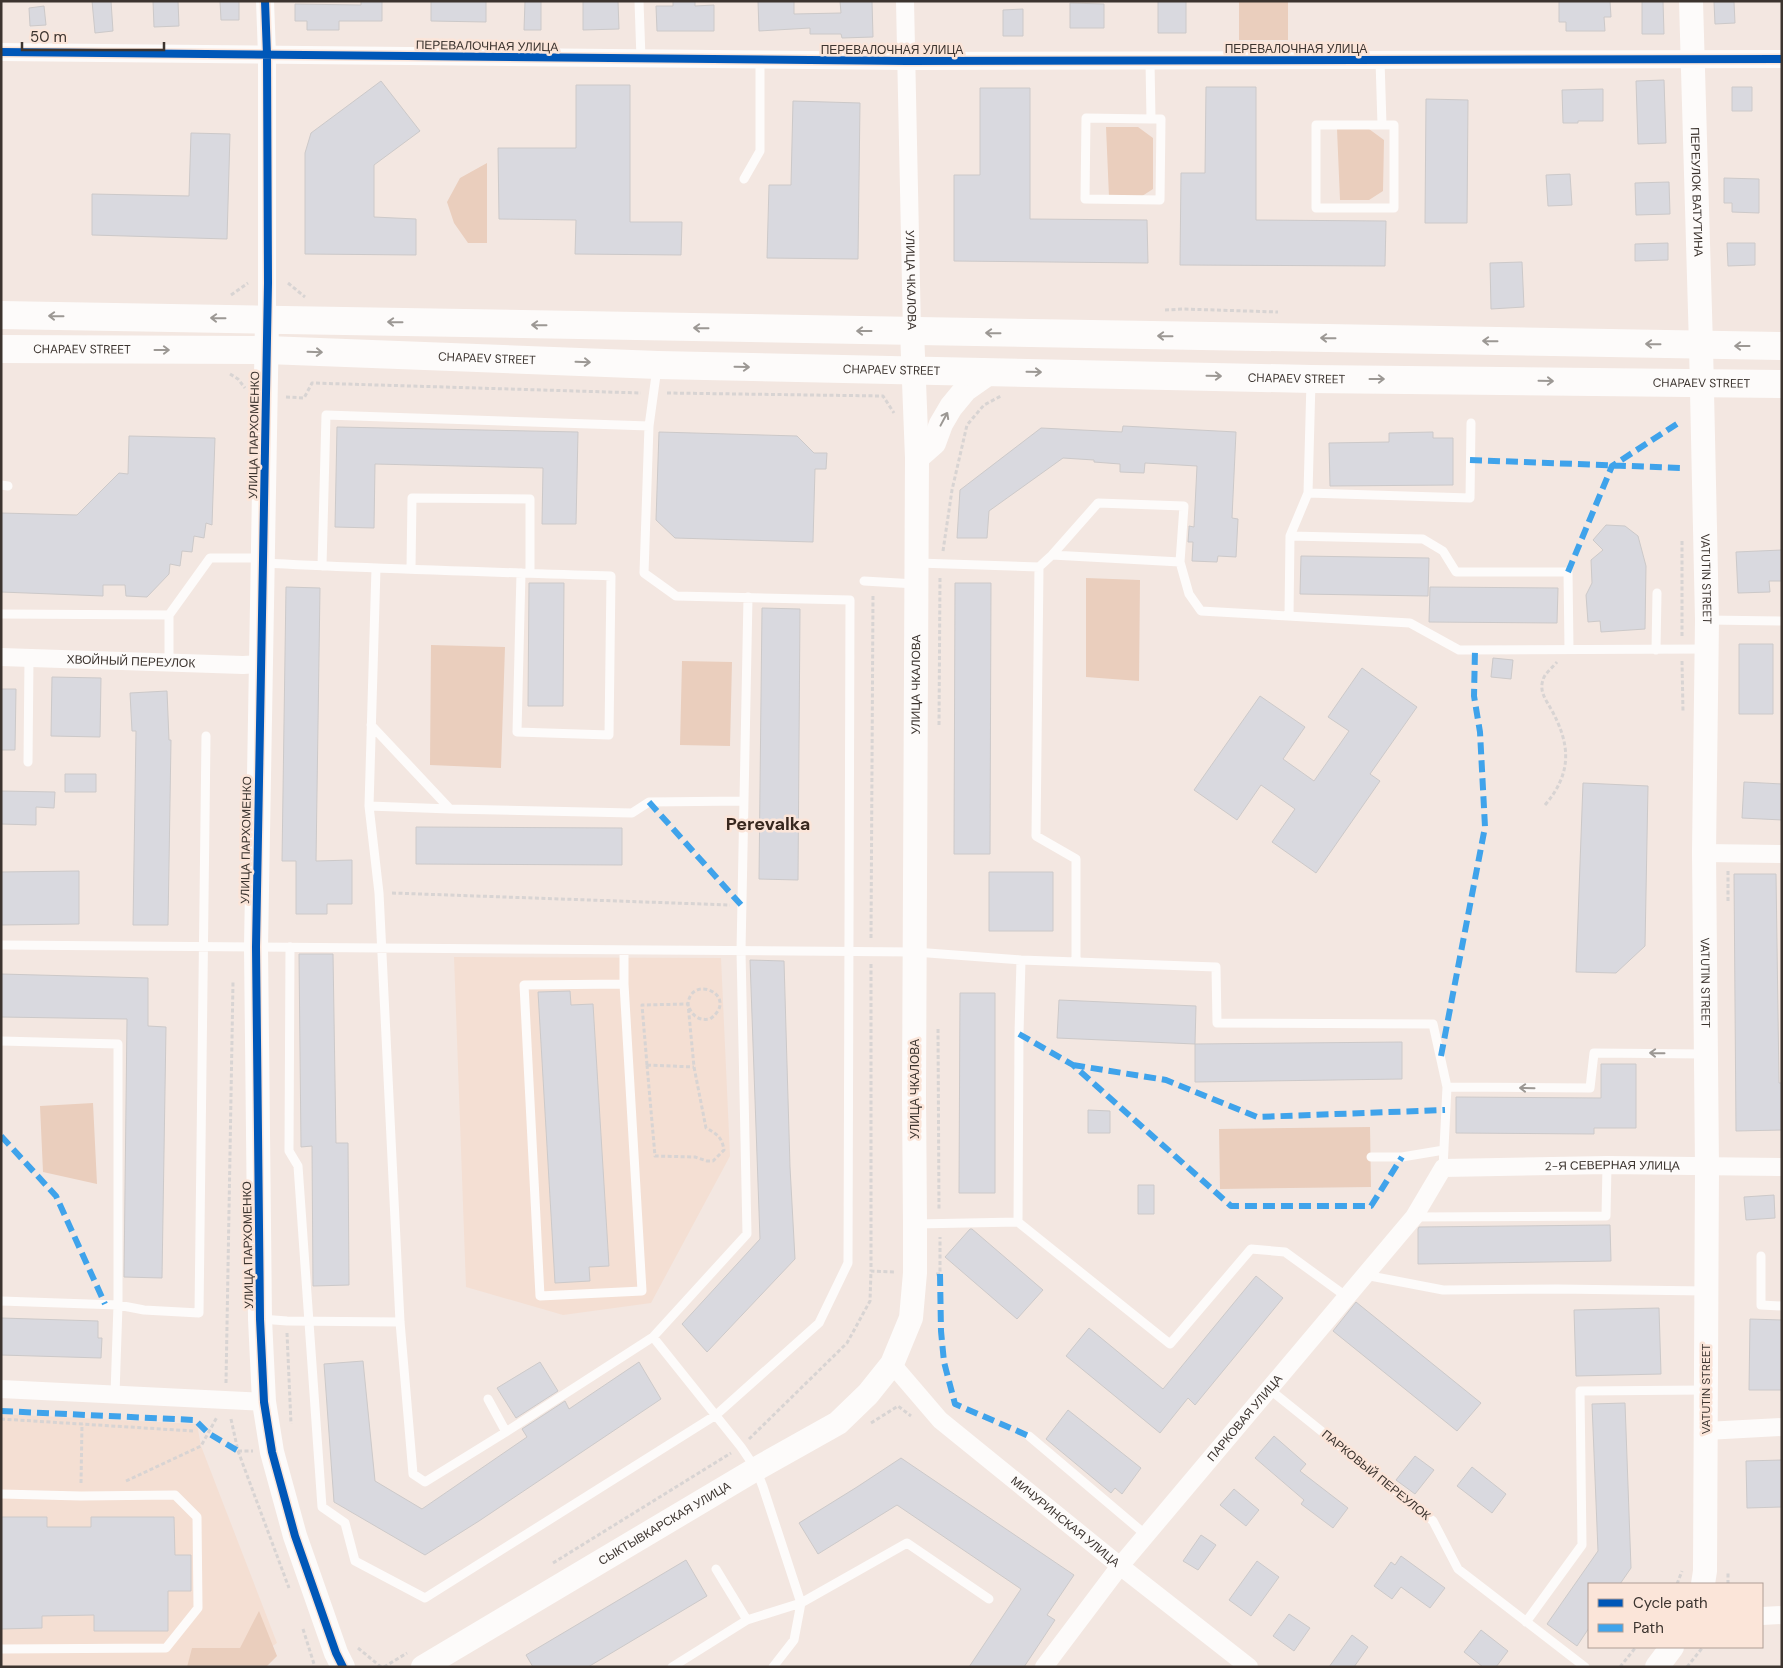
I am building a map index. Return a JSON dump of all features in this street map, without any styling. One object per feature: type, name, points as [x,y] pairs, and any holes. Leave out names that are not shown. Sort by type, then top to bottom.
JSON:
[{"type":"main road","name":"ПЕРЕУЛОК ВАТУТИНА","points":[[1691,1],[1702,383]]},
{"type":"main road","points":[[1,315],[1782,346]]},
{"type":"main road","name":"УЛИЦА ПАРХОМЕНКО","points":[[267,319],[256,947],[260,1319],[264,1402],[272,1452],[295,1536],[336,1653],[343,1667]]},
{"type":"main road","name":"УЛИЦА ЧКАЛОВА","points":[[892,1364],[911,1318],[915,1224],[917,458],[912,331]]},
{"type":"main road","name":"CHAPAEV STREET","points":[[1,349],[266,350],[658,365],[1311,379],[1782,384]]},
{"type":"main road","points":[[917,458],[934,443],[941,424],[951,406],[966,390],[992,371]]},
{"type":"main road","name":"VATUTIN STREET","points":[[1702,383],[1707,620],[1704,853],[1707,1291],[1705,1570],[1703,1583]]},
{"type":"main road","name":"СЫКТЫВКАРСКАЯ УЛИЦА","points":[[416,1659],[838,1422],[868,1394],[892,1364]]},
{"type":"main road","points":[[1656,1667],[1671,1648]]},
{"type":"street","name":"УЛИЦА ПАРХОМЕНКО","points":[[266,1],[267,319]]},
{"type":"street","name":"УЛИЦА ЧКАЛОВА","points":[[905,1],[912,331]]},
{"type":"street","name":"ПЕРЕВАЛОЧНАЯ УЛИЦА","points":[[1,52],[906,61],[1782,59]]},
{"type":"street","name":"ХВОЙНЫЙ ПЕРЕУЛОК","points":[[1,657],[261,664]]},
{"type":"street","points":[[1704,853],[1782,854]]},
{"type":"street","name":"2-Я СЕВЕРНАЯ УЛИЦА","points":[[1443,1168],[1607,1166],[1782,1167]]},
{"type":"street","name":"ПАРКОВАЯ УЛИЦА","points":[[1044,1667],[1120,1566],[1414,1216],[1443,1168]]},
{"type":"street","name":"МИЧУРИНСКАЯ УЛИЦА","points":[[892,1364],[940,1420],[1120,1566],[1249,1667]]},
{"type":"street","points":[[1,1389],[264,1402]]},
{"type":"street","points":[[1706,1431],[1782,1427]]},
{"type":"street","points":[[1763,1616],[1782,1616]]},
{"type":"lane","points":[[639,1],[641,59]]},
{"type":"lane","points":[[744,179],[760,151],[760,60]]},
{"type":"lane","points":[[1380,60],[1382,125]]},
{"type":"lane","points":[[1150,61],[1151,119]]},
{"type":"lane","points":[[1086,118],[1151,119],[1160,119],[1160,200],[1085,200],[1086,118]]},
{"type":"lane","points":[[1316,125],[1382,125],[1394,125],[1394,208],[1316,208],[1316,125]]},
{"type":"lane","points":[[290,947],[289,1151],[298,1166],[322,1506],[345,1523],[356,1561],[425,1598],[716,1415],[819,1323],[848,1263],[850,600],[748,596],[676,596],[644,573],[649,426],[658,365]]},
{"type":"lane","points":[[1289,616],[1290,536],[1308,493],[1311,379]]},
{"type":"lane","points":[[322,566],[326,415],[649,426]]},
{"type":"lane","points":[[1308,493],[1470,498],[1471,422]]},
{"type":"lane","points":[[169,662],[169,615],[210,558],[263,560],[322,566],[376,568],[411,569],[525,573],[611,576],[609,735],[517,732],[525,573],[530,499],[412,498],[411,569]]},
{"type":"lane","points":[[868,582],[917,573],[940,564],[1039,567],[1098,503],[1184,506],[1180,562],[1189,594],[1200,611],[1410,623],[1459,650],[1707,649]]},
{"type":"lane","points":[[1290,536],[1423,539],[1443,551],[1456,572],[1568,572],[1569,649]]},
{"type":"lane","points":[[1052,555],[1180,562]]},
{"type":"lane","points":[[1039,567],[1036,836],[1076,859],[1076,961]]},
{"type":"lane","points":[[376,568],[369,806],[379,892],[400,1322],[413,1474],[425,1482],[653,1337],[747,1234],[741,951],[748,596]]},
{"type":"lane","points":[[1656,650],[1657,593]]},
{"type":"lane","points":[[1,614],[169,615]]},
{"type":"lane","points":[[1707,620],[1782,621]]},
{"type":"lane","points":[[28,762],[29,658]]},
{"type":"lane","points":[[371,726],[450,809]]},
{"type":"lane","points":[[1,1301],[118,1305],[144,1310],[199,1313],[206,736]]},
{"type":"lane","points":[[369,806],[632,813],[649,802],[744,801]]},
{"type":"lane","points":[[1,945],[915,952],[1021,960],[1216,967],[1217,1023],[1433,1024],[1447,1087],[1443,1168]]},
{"type":"lane","points":[[624,950],[624,984],[642,1291],[540,1296],[524,985],[624,984]]},
{"type":"lane","points":[[1018,1222],[1021,960]]},
{"type":"lane","points":[[1,1042],[118,1044],[118,1305],[115,1394]]},
{"type":"lane","points":[[1447,1087],[1590,1088],[1594,1053],[1706,1054]]},
{"type":"lane","points":[[1370,1157],[1402,1157],[1444,1150]]},
{"type":"lane","points":[[1414,1216],[1606,1216],[1607,1166]]},
{"type":"lane","points":[[915,1224],[1018,1222],[1170,1344],[1251,1249],[1285,1252],[1347,1297]]},
{"type":"lane","points":[[1761,1256],[1761,1306],[1782,1306]]},
{"type":"lane","points":[[1365,1275],[1443,1290],[1707,1291]]},
{"type":"lane","points":[[260,1319],[400,1322]]},
{"type":"lane","points":[[653,1337],[741,1446],[756,1469],[801,1603],[794,1640],[773,1667]]},
{"type":"lane","name":"ПАРКОВЫЙ ПЕРЕУЛОК","points":[[1270,1389],[1433,1521],[1458,1569],[1584,1667]]},
{"type":"lane","points":[[1526,1622],[1582,1545],[1580,1391],[1706,1390]]},
{"type":"lane","points":[[488,1399],[506,1432]]},
{"type":"lane","points":[[1029,1436],[1146,1536]]},
{"type":"lane","points":[[1,1494],[81,1496],[175,1495],[197,1517],[198,1608],[166,1648],[1,1649]]},
{"type":"lane","points":[[672,1667],[747,1620],[801,1603],[907,1543],[989,1598]]},
{"type":"lane","points":[[716,1569],[747,1620]]},
{"type":"path","points":[[282,396],[304,398],[312,383],[654,393],[883,396],[899,421]]},
{"type":"path","points":[[939,734],[940,564],[952,490],[967,425]]},
{"type":"path","points":[[546,1567],[741,1446],[847,1343],[870,1301],[871,952],[868,582]]},
{"type":"path","points":[[1545,805],[1563,778],[1567,758],[1562,731],[1543,695],[1543,680],[1569,649]]},
{"type":"path","points":[[379,892],[742,906]]},
{"type":"path","points":[[688,1004],[642,1005],[655,1156],[695,1157],[713,1161],[724,1150],[722,1140],[718,1135],[706,1128],[694,1067],[688,1004],[688,1000],[694,992],[704,989],[715,992],[720,1006],[714,1016],[706,1020],[695,1017],[688,1004]]},
{"type":"path","points":[[871,1271],[940,1274],[937,1020]]},
{"type":"path","points":[[647,1064],[694,1067]]},
{"type":"path","points":[[98,1495],[201,1446],[227,1399]]},
{"type":"path","points":[[227,1399],[238,1451],[290,1592]]},
{"type":"path","points":[[1,1419],[193,1431]]},
{"type":"path","points":[[81,1496],[82,1424]]},
{"type":"path","points":[[1677,1583],[1682,1573]]},
{"type":"path","points":[[1728,1577],[1728,1583]]},
{"type":"path","points":[[303,1628],[314,1664],[311,1667]]},
{"type":"path","points":[[355,1646],[383,1667],[416,1659]]},
{"type":"path","points":[[1620,1667],[1635,1648]]},
{"type":"path","points":[[1687,1667],[1702,1648]]},
{"type":"shaded area","points":[[1239,1],[1288,1],[1288,40],[1239,40]]},
{"type":"shaded area","points":[[1106,127],[1138,127],[1153,138],[1153,189],[1139,198],[1109,197]]},
{"type":"shaded area","points":[[1337,129],[1369,129],[1384,140],[1383,191],[1369,200],[1340,200]]},
{"type":"shaded area","points":[[487,163],[487,243],[468,243],[454,223],[447,202],[460,178]]},
{"type":"shaded area","points":[[1086,578],[1140,580],[1139,681],[1086,677]]},
{"type":"shaded area","points":[[431,645],[505,647],[501,768],[430,765]]},
{"type":"shaded area","points":[[682,661],[732,662],[730,746],[680,745]]},
{"type":"shaded area","points":[[454,957],[721,958],[730,1156],[651,1303],[563,1315],[466,1287]]},
{"type":"shaded area","points":[[93,1103],[97,1184],[43,1172],[40,1106]]},
{"type":"shaded area","points":[[1370,1127],[1371,1187],[1220,1189],[1219,1129]]},
{"type":"shaded area","points":[[1,1414],[197,1424],[201,1446],[277,1643],[242,1667],[1,1667]]},
{"type":"shaded area","points":[[259,1611],[277,1656],[266,1667],[187,1667],[192,1648],[240,1648]]},
{"type":"building","points":[[92,1],[111,1],[113,31],[95,33]]},
{"type":"building","points":[[153,1],[178,1],[179,26],[154,27]]},
{"type":"building","points":[[220,1],[239,1],[239,20],[221,20]]},
{"type":"building","points":[[361,1],[382,1],[382,21],[339,21],[339,30],[307,30],[307,21],[295,21],[295,4],[361,5]]},
{"type":"building","points":[[431,1],[486,1],[486,22],[431,21]]},
{"type":"building","points":[[525,1],[541,1],[541,30],[524,30]]},
{"type":"building","points":[[583,1],[618,1],[619,29],[583,30]]},
{"type":"building","points":[[673,1],[695,1],[695,6],[714,5],[714,31],[657,31],[656,6],[673,6]]},
{"type":"building","points":[[758,1],[794,1],[794,14],[841,13],[840,1],[872,1],[873,37],[842,38],[841,34],[810,34],[810,28],[759,31]]},
{"type":"building","points":[[1158,1],[1186,1],[1186,33],[1158,33]]},
{"type":"building","points":[[1559,1],[1610,1],[1611,17],[1604,17],[1605,31],[1566,31],[1566,22],[1559,22]]},
{"type":"building","points":[[1642,1],[1663,1],[1664,34],[1642,34]]},
{"type":"building","points":[[1714,2],[1734,2],[1735,23],[1715,24]]},
{"type":"building","points":[[1070,3],[1104,4],[1104,28],[1070,28]]},
{"type":"building","points":[[44,6],[46,25],[30,26],[29,8]]},
{"type":"building","points":[[1023,9],[1023,36],[1003,36],[1003,10]]},
{"type":"building","points":[[1664,80],[1666,143],[1638,144],[1636,81]]},
{"type":"building","points":[[381,81],[420,131],[374,165],[374,217],[416,219],[416,255],[305,254],[305,153],[311,133]]},
{"type":"building","points":[[576,85],[630,85],[630,222],[682,222],[681,255],[575,254],[576,220],[499,219],[498,148],[576,148]]},
{"type":"building","points":[[1206,87],[1256,87],[1256,220],[1386,221],[1385,266],[1180,265],[1181,173],[1205,173]]},
{"type":"building","points":[[1732,87],[1752,87],[1752,111],[1732,111]]},
{"type":"building","points":[[980,88],[1030,88],[1030,219],[1147,220],[1148,263],[954,261],[954,175],[980,175]]},
{"type":"building","points":[[1603,89],[1603,121],[1563,123],[1562,90]]},
{"type":"building","points":[[1426,99],[1468,100],[1467,223],[1425,223]]},
{"type":"building","points":[[793,101],[860,103],[858,259],[767,258],[769,185],[791,185]]},
{"type":"building","points":[[191,133],[230,134],[227,239],[92,235],[92,194],[189,196]]},
{"type":"building","points":[[1570,174],[1572,205],[1548,206],[1546,175]]},
{"type":"building","points":[[1724,178],[1759,179],[1759,213],[1732,212],[1732,203],[1724,203]]},
{"type":"building","points":[[1669,182],[1670,214],[1636,215],[1635,183]]},
{"type":"building","points":[[1668,243],[1668,260],[1635,261],[1635,244]]},
{"type":"building","points":[[1727,243],[1755,243],[1755,265],[1728,266]]},
{"type":"building","points":[[1522,262],[1524,307],[1491,309],[1490,263]]},
{"type":"building","points":[[1123,426],[1236,432],[1232,518],[1238,519],[1236,557],[1218,556],[1217,562],[1192,561],[1193,542],[1188,542],[1189,526],[1194,527],[1197,466],[1145,463],[1144,473],[1120,472],[1120,464],[1063,458],[989,511],[987,538],[957,538],[960,490],[1041,428],[1122,432]]},
{"type":"building","points":[[337,427],[578,432],[576,524],[542,524],[543,468],[375,464],[374,528],[335,527]]},
{"type":"building","points":[[659,432],[797,436],[814,453],[827,453],[826,469],[815,469],[813,542],[675,538],[656,520]]},
{"type":"building","points":[[1433,432],[1433,438],[1453,438],[1453,485],[1330,486],[1329,443],[1389,442],[1389,433]]},
{"type":"building","points":[[129,436],[215,438],[212,525],[206,523],[204,538],[194,536],[192,552],[182,551],[180,566],[170,564],[169,574],[147,597],[126,596],[125,585],[103,585],[103,596],[1,592],[1,513],[77,515],[119,473],[128,474]]},
{"type":"building","points":[[1606,525],[1625,526],[1638,536],[1646,566],[1645,629],[1601,632],[1600,621],[1588,622],[1586,595],[1592,583],[1591,560],[1603,550],[1593,540]]},
{"type":"building","points":[[1782,550],[1782,581],[1769,581],[1770,592],[1738,593],[1736,552]]},
{"type":"building","points":[[1301,556],[1429,558],[1428,596],[1300,594]]},
{"type":"building","points":[[529,583],[564,583],[563,706],[528,706]]},
{"type":"building","points":[[955,583],[991,583],[990,854],[954,854]]},
{"type":"building","points":[[286,587],[320,588],[316,861],[352,860],[352,904],[327,904],[327,914],[296,914],[296,861],[282,861]]},
{"type":"building","points":[[1430,587],[1558,588],[1557,623],[1429,622]]},
{"type":"building","points":[[762,608],[800,609],[798,880],[759,879]]},
{"type":"building","points":[[1739,644],[1773,644],[1773,714],[1739,714]]},
{"type":"building","points":[[1493,658],[1513,660],[1511,679],[1491,677]]},
{"type":"building","points":[[1362,668],[1417,707],[1370,774],[1380,781],[1316,873],[1272,842],[1295,809],[1261,785],[1237,820],[1194,790],[1260,696],[1305,727],[1283,759],[1314,781],[1349,731],[1328,717]]},
{"type":"building","points":[[52,677],[101,678],[100,737],[51,736]]},
{"type":"building","points":[[1,689],[16,689],[15,750],[1,750]]},
{"type":"building","points":[[167,691],[169,740],[171,740],[168,925],[133,925],[136,731],[132,731],[130,693]]},
{"type":"building","points":[[65,774],[96,774],[96,792],[65,792]]},
{"type":"building","points":[[1744,782],[1782,784],[1782,820],[1742,818]]},
{"type":"building","points":[[1583,783],[1648,786],[1645,946],[1616,973],[1576,972]]},
{"type":"building","points":[[1,791],[55,792],[54,808],[36,807],[36,825],[1,824]]},
{"type":"building","points":[[416,827],[622,828],[622,865],[416,864]]},
{"type":"building","points":[[79,871],[79,924],[1,925],[1,872]]},
{"type":"building","points":[[989,872],[1053,872],[1053,931],[989,931]]},
{"type":"building","points":[[1734,874],[1776,874],[1779,1083],[1782,1083],[1782,1130],[1736,1131]]},
{"type":"building","points":[[299,954],[333,954],[336,1143],[348,1143],[349,1285],[313,1286],[312,1146],[301,1147]]},
{"type":"building","points":[[750,960],[784,961],[790,1167],[795,1259],[707,1352],[682,1324],[760,1239]]},
{"type":"building","points":[[1,974],[148,978],[148,1026],[166,1027],[162,1278],[124,1277],[127,1019],[1,1017]]},
{"type":"building","points":[[570,991],[571,1005],[593,1004],[609,1266],[589,1267],[590,1281],[555,1283],[538,992]]},
{"type":"building","points":[[960,993],[995,993],[995,1193],[959,1193]]},
{"type":"building","points":[[1059,1000],[1196,1006],[1195,1044],[1057,1038]]},
{"type":"building","points":[[1402,1042],[1402,1079],[1195,1082],[1195,1044]]},
{"type":"building","points":[[1601,1064],[1636,1064],[1636,1128],[1594,1128],[1594,1134],[1456,1133],[1456,1097],[1601,1098]]},
{"type":"building","points":[[1088,1110],[1110,1111],[1110,1133],[1088,1133]]},
{"type":"building","points":[[1138,1185],[1154,1185],[1154,1214],[1138,1214]]},
{"type":"building","points":[[1774,1195],[1775,1218],[1746,1220],[1744,1197]]},
{"type":"building","points":[[1610,1225],[1611,1261],[1418,1264],[1419,1227]]},
{"type":"building","points":[[970,1229],[1043,1290],[1017,1319],[945,1257]]},
{"type":"building","points":[[1256,1276],[1283,1298],[1195,1405],[1188,1398],[1160,1433],[1066,1356],[1089,1328],[1163,1389]]},
{"type":"building","points":[[1356,1302],[1481,1403],[1457,1431],[1333,1331]]},
{"type":"building","points":[[1659,1308],[1661,1374],[1576,1376],[1574,1310]]},
{"type":"building","points":[[1,1318],[98,1321],[98,1338],[102,1338],[101,1358],[1,1355]]},
{"type":"building","points":[[1750,1319],[1782,1320],[1782,1390],[1749,1390]]},
{"type":"building","points":[[363,1361],[375,1481],[422,1509],[527,1437],[522,1429],[565,1401],[569,1409],[639,1362],[661,1399],[425,1555],[334,1502],[324,1364]]},
{"type":"building","points":[[540,1362],[558,1391],[516,1418],[497,1388]]},
{"type":"building","points":[[1625,1403],[1631,1568],[1621,1583],[1588,1583],[1588,1630],[1577,1646],[1547,1624],[1598,1551],[1592,1404]]},
{"type":"building","points":[[1068,1410],[1141,1468],[1122,1494],[1115,1488],[1111,1493],[1046,1439]]},
{"type":"building","points":[[1274,1436],[1306,1464],[1300,1471],[1348,1508],[1333,1528],[1301,1504],[1304,1500],[1255,1458]]},
{"type":"building","points":[[1415,1456],[1434,1470],[1415,1494],[1396,1480]]},
{"type":"building","points":[[901,1458],[1074,1575],[1047,1615],[1055,1620],[1024,1667],[969,1667],[1021,1589],[897,1505],[818,1554],[799,1523]]},
{"type":"building","points":[[1782,1460],[1782,1507],[1747,1508],[1746,1461]]},
{"type":"building","points":[[1472,1467],[1506,1494],[1492,1513],[1457,1486]]},
{"type":"building","points":[[1234,1489],[1259,1510],[1246,1526],[1220,1505]]},
{"type":"building","points":[[1,1517],[47,1517],[47,1527],[91,1527],[91,1517],[174,1517],[175,1555],[191,1555],[191,1591],[168,1591],[168,1631],[94,1631],[94,1615],[42,1616],[42,1628],[1,1629]]},
{"type":"building","points":[[1201,1535],[1216,1545],[1198,1570],[1183,1561]]},
{"type":"building","points":[[1401,1556],[1445,1588],[1430,1608],[1401,1587],[1392,1599],[1374,1586],[1391,1562],[1395,1565]]},
{"type":"building","points":[[686,1560],[707,1596],[588,1667],[533,1667],[526,1655]]},
{"type":"building","points":[[1257,1561],[1279,1577],[1251,1616],[1229,1600]]},
{"type":"building","points":[[1289,1614],[1310,1628],[1294,1651],[1273,1636]]},
{"type":"building","points":[[1481,1630],[1508,1651],[1496,1667],[1483,1667],[1464,1652]]},
{"type":"building","points":[[1352,1635],[1368,1647],[1354,1667],[1329,1667]]},
{"type":"marked path","points":[[1568,572],[1612,466],[1680,422]]},
{"type":"marked path","points":[[1470,460],[1682,468]]},
{"type":"marked path","points":[[1441,1056],[1485,827],[1480,732],[1474,696],[1475,650]]},
{"type":"marked path","points":[[649,802],[742,906]]},
{"type":"marked path","points":[[1019,1034],[1073,1065],[1231,1206],[1371,1206],[1402,1157]]},
{"type":"marked path","points":[[1073,1065],[1166,1080],[1257,1117],[1445,1110]]},
{"type":"marked path","points":[[1,1136],[56,1196],[105,1304]]},
{"type":"marked path","points":[[940,1274],[941,1331],[944,1362],[955,1404],[1029,1436]]},
{"type":"marked path","points":[[1,1411],[195,1420],[208,1433],[238,1451]]},
{"type":"cycle path","points":[[265,1],[268,283],[256,947],[260,1319],[264,1402],[272,1452],[295,1536],[336,1653],[343,1667]]},
{"type":"cycle path","points":[[1,52],[906,61],[1782,59]]},
{"type":"district","name":"Perevalka","points":[[768,824]]}]
